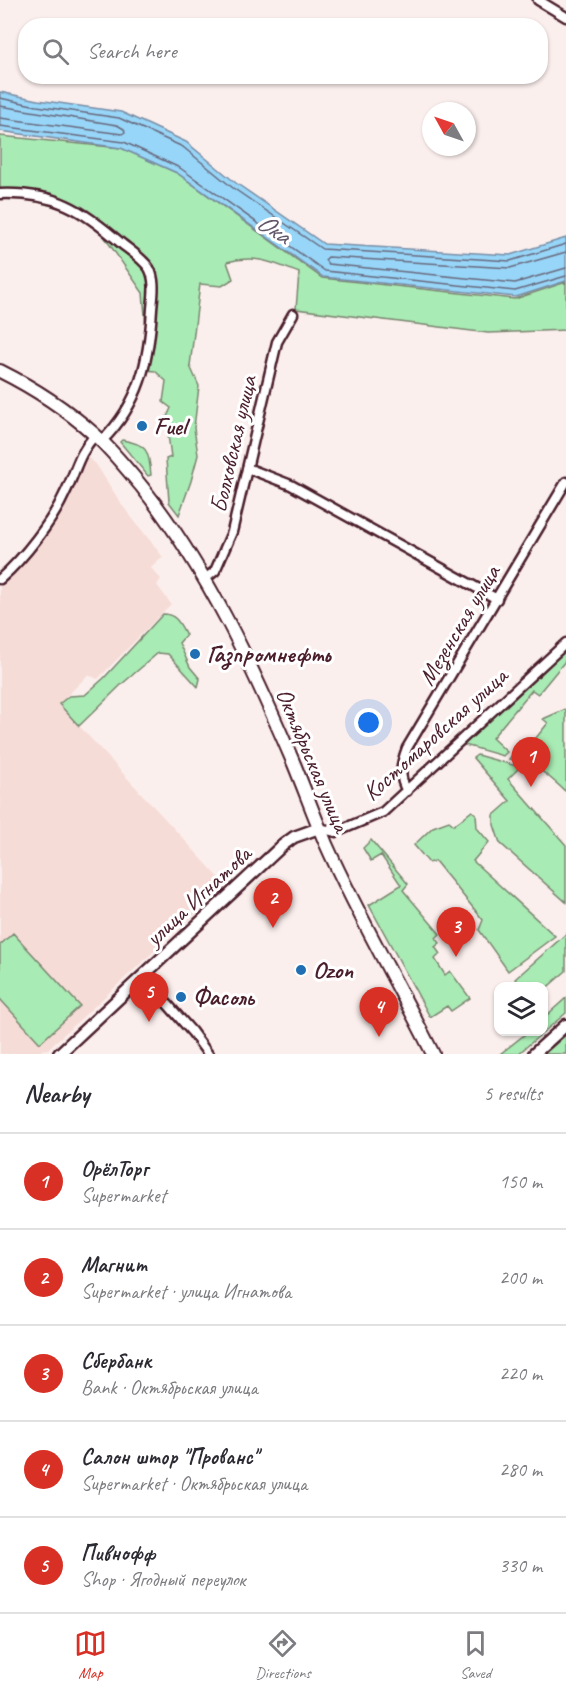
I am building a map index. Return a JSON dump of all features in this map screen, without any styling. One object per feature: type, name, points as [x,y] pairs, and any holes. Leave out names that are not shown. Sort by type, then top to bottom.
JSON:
[{"type":"main road","name":"Октябрьская улица","points":[[0,371],[47,398],[99,438],[122,461],[172,525],[205,579],[268,706],[336,864],[433,1054]]},
{"type":"main road","name":"улица Игнатова","points":[[59,1054],[283,845],[294,837],[319,828]]},
{"type":"main road","points":[[534,1054],[566,1025]]},
{"type":"street","points":[[538,0],[566,17]]},
{"type":"street","points":[[0,194],[16,193],[46,197],[79,210],[98,223],[149,268],[153,282],[150,343],[143,374],[131,404],[116,426],[79,457],[65,494],[45,528],[0,579]]},
{"type":"street","name":"Болховская улица","points":[[205,579],[215,571],[232,532],[277,342],[293,314]]},
{"type":"street","points":[[248,468],[291,485],[497,599]]},
{"type":"street","name":"Мезенская улица","points":[[407,791],[402,783],[400,772],[407,748],[566,482]]},
{"type":"street","name":"Костомаровская улица","points":[[319,828],[336,832],[383,812],[566,643]]},
{"type":"street","points":[[142,976],[188,1026],[208,1054]]},
{"type":"shaded area","points":[[86,456],[96,464],[122,505],[163,557],[151,568],[161,579],[157,585],[171,604],[98,679],[88,675],[59,704],[226,885],[47,1050],[44,1049],[39,1054],[0,1054],[0,584],[47,532],[60,513]]},
{"type":"green space","points":[[0,136],[121,148],[177,173],[322,278],[515,299],[566,282],[566,330],[488,333],[296,309],[299,273],[255,259],[227,262],[233,279],[222,286],[200,284],[190,366],[199,386],[194,428],[198,455],[179,515],[169,502],[166,459],[171,457],[166,419],[171,408],[163,402],[166,381],[155,371],[146,370],[149,360],[143,293],[90,216],[0,192]]},
{"type":"green space","points":[[122,440],[142,446],[148,454],[151,475],[148,476],[120,442]]},
{"type":"green space","points":[[163,614],[174,618],[186,635],[179,643],[190,667],[200,679],[198,687],[168,654],[158,653],[79,726],[59,704],[69,696],[85,695],[104,678]]},
{"type":"green space","points":[[566,649],[566,660],[538,694],[532,690],[492,738],[507,752],[503,756],[461,744]]},
{"type":"green space","points":[[566,709],[565,791],[540,770],[509,759],[521,744],[527,749],[548,723],[543,719]]},
{"type":"green space","points":[[477,755],[520,767],[508,779],[566,845],[566,902],[500,843],[494,825],[494,815],[510,801],[473,758]]},
{"type":"green space","points":[[472,811],[476,814],[477,828],[489,842],[473,861],[555,936],[508,971],[479,930],[483,920],[435,861],[429,863],[414,845],[433,827],[449,821],[454,825]]},
{"type":"green space","points":[[371,840],[408,884],[403,890],[440,934],[436,938],[440,943],[435,947],[440,954],[435,959],[445,975],[450,971],[470,998],[451,1011],[447,1006],[430,1017],[369,905],[401,885],[381,855],[371,861],[363,848]]},
{"type":"green space","points":[[13,933],[80,1006],[40,1043],[0,999],[0,945]]},
{"type":"green space","points":[[566,934],[566,971],[548,987],[548,982],[518,982],[515,979]]},
{"type":"green space","points":[[566,998],[566,1013],[548,1029],[548,1014]]},
{"type":"green space","points":[[566,1035],[566,1054],[544,1054]]},
{"type":"green space","points":[[523,1036],[539,1036],[518,1054],[500,1054]]},
{"type":"water","name":"Ока","points":[[0,92],[121,112],[186,142],[236,183],[324,244],[510,255],[566,238],[566,281],[516,297],[323,277],[177,173],[121,148],[0,131]]},
{"type":"place","name":"Fuel","points":[[142,426]]},
{"type":"place","name":"Газпромнефть","points":[[195,654]]},
{"type":"place","name":"ОрёлТорг","points":[[531,787]]},
{"type":"place","name":"Магнит","points":[[273,928]]},
{"type":"place","name":"Сбербанк","points":[[456,957]]},
{"type":"place","name":"Ozon","points":[[301,970]]},
{"type":"place","name":"Фасоль","points":[[181,997]]},
{"type":"place","name":"Пивнофф","points":[[149,1022]]},
{"type":"place","name":"Салон штор \"Прованс\"","points":[[379,1037]]}]
